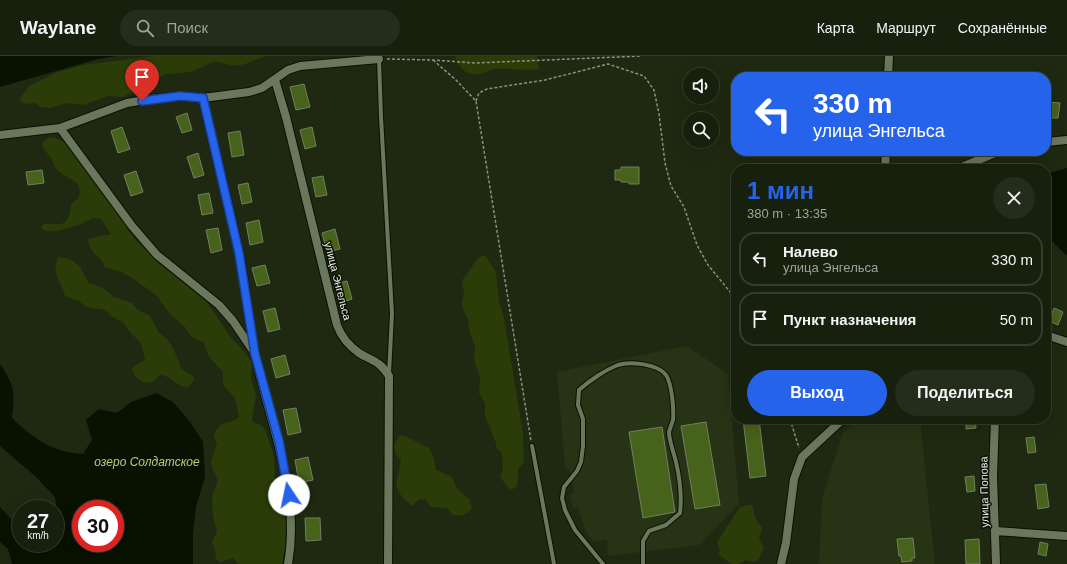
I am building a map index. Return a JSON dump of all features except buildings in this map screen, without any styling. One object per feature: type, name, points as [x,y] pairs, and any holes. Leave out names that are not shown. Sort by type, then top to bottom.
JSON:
[{"type":"street","points":[[888,72],[889,56]]},
{"type":"street","points":[[0,136],[60,128],[127,103],[180,96],[203,98],[248,92],[262,88],[288,70],[300,66],[379,59]]},
{"type":"street","name":"улица Энгельса","points":[[275,80],[290,131],[340,334],[358,352],[378,363],[389,376]]},
{"type":"street","points":[[203,98],[239,253],[255,354],[279,441],[289,495],[291,549],[288,564]]},
{"type":"street","points":[[60,128],[132,226],[157,255],[219,305],[233,321],[255,354]]},
{"type":"street","points":[[1051,142],[1067,140]]},
{"type":"street","points":[[969,164],[988,156]]},
{"type":"street","points":[[1051,337],[1067,342]]},
{"type":"street","points":[[388,564],[389,376]]},
{"type":"street","points":[[781,564],[786,543],[794,479],[802,456],[837,424]]},
{"type":"street","name":"улица Попова","points":[[995,424],[993,476],[996,564]]},
{"type":"street","points":[[995,531],[1067,536]]},
{"type":"lane","points":[[379,59],[392,314],[389,376]]},
{"type":"lane","points":[[602,564],[575,530],[565,510],[562,498],[564,487],[577,471],[581,462],[583,446],[583,419],[578,405],[579,390],[589,382],[618,365],[631,364],[648,365],[657,368],[666,375],[670,388],[673,419],[669,432],[681,486],[680,513],[666,524],[649,531],[643,541],[643,564]]},
{"type":"lane","points":[[532,446],[554,564]]},
{"type":"path","points":[[379,59],[433,60],[475,63],[642,56]]},
{"type":"path","points":[[433,60],[456,80],[476,101]]},
{"type":"path","points":[[532,446],[476,101],[479,93],[487,89],[545,80],[608,64],[644,76],[654,90],[659,114],[665,163],[671,186],[684,207],[697,245],[708,265],[731,293]]},
{"type":"path","points":[[792,424],[802,456]]},
{"type":"shaded area","points":[[153,56],[265,56],[241,65],[230,65],[215,61],[191,72],[166,74],[141,89],[122,97],[107,96],[84,105],[66,103],[50,108],[41,107],[35,103],[26,104],[19,100],[29,86],[58,72],[83,65]]},
{"type":"shaded area","points":[[455,56],[537,56],[539,69],[495,69],[480,74],[471,74],[461,67]]},
{"type":"shaded area","points":[[50,137],[67,143],[124,218],[127,229],[138,243],[166,269],[184,279],[192,289],[204,298],[232,339],[251,361],[251,378],[256,396],[252,419],[254,423],[262,425],[266,432],[274,457],[275,481],[284,498],[283,508],[286,521],[286,543],[282,564],[239,564],[233,558],[220,562],[216,559],[212,542],[217,531],[213,515],[212,497],[217,484],[217,478],[211,461],[217,444],[214,436],[215,431],[221,425],[237,419],[239,416],[235,398],[223,385],[223,372],[209,357],[204,343],[192,337],[184,326],[170,314],[157,296],[131,277],[105,267],[101,260],[93,252],[88,240],[111,234],[101,219],[93,218],[61,230],[47,231],[42,229],[42,225],[62,224],[67,220],[71,205],[77,200],[80,191],[77,183],[57,170],[43,147],[42,145],[44,141]]},
{"type":"shaded area","points":[[485,255],[496,272],[499,302],[504,318],[523,434],[524,462],[518,469],[516,487],[510,490],[500,477],[503,469],[502,453],[496,447],[496,443],[485,416],[485,403],[479,393],[480,377],[474,360],[475,346],[470,334],[468,320],[462,304],[464,291],[462,283],[463,279],[478,258]]},
{"type":"shaded area","points":[[58,257],[70,259],[80,267],[88,282],[103,288],[114,297],[132,303],[137,309],[150,316],[159,333],[167,339],[173,348],[180,364],[180,368],[193,376],[194,380],[190,385],[182,387],[160,374],[150,383],[143,382],[137,378],[134,375],[132,368],[143,362],[145,359],[141,343],[129,331],[123,322],[111,316],[106,310],[86,307],[80,302],[65,296],[56,273],[56,263]]},
{"type":"shaded area","points":[[687,346],[728,374],[731,424],[732,424],[739,504],[699,545],[608,556],[607,540],[594,542],[586,532],[578,508],[573,508],[569,493],[574,493],[570,471],[565,467],[557,372]]},
{"type":"shaded area","points":[[854,424],[921,424],[935,564],[819,564],[822,498],[843,433]]},
{"type":"shaded area","points":[[401,434],[429,448],[433,456],[436,470],[452,477],[458,490],[469,499],[472,508],[467,513],[462,515],[454,515],[447,508],[431,507],[425,499],[420,499],[411,506],[400,494],[396,486],[401,460],[394,450],[394,447]]},
{"type":"shaded area","points":[[752,505],[755,518],[762,527],[759,538],[764,549],[758,560],[754,562],[746,560],[737,564],[731,564],[718,554],[720,550],[717,542],[740,507]]},
{"type":"water","points":[[0,56],[117,56],[98,59],[0,87]]},
{"type":"water","points":[[1067,168],[1067,256],[1051,240],[1051,173]]},
{"type":"water","name":"озеро Солдатское","points":[[0,365],[9,379],[13,390],[14,402],[12,418],[44,443],[72,453],[83,454],[92,440],[86,420],[99,409],[117,413],[131,402],[156,393],[173,402],[190,422],[203,442],[205,477],[196,507],[193,533],[193,564],[12,564],[8,549],[0,542],[0,507],[12,520],[12,552],[64,552],[64,500],[55,500],[55,497],[35,476],[0,446]]},
{"type":"route","points":[[142,101],[180,96],[203,98],[239,253],[255,354],[279,441],[289,495]]}]
